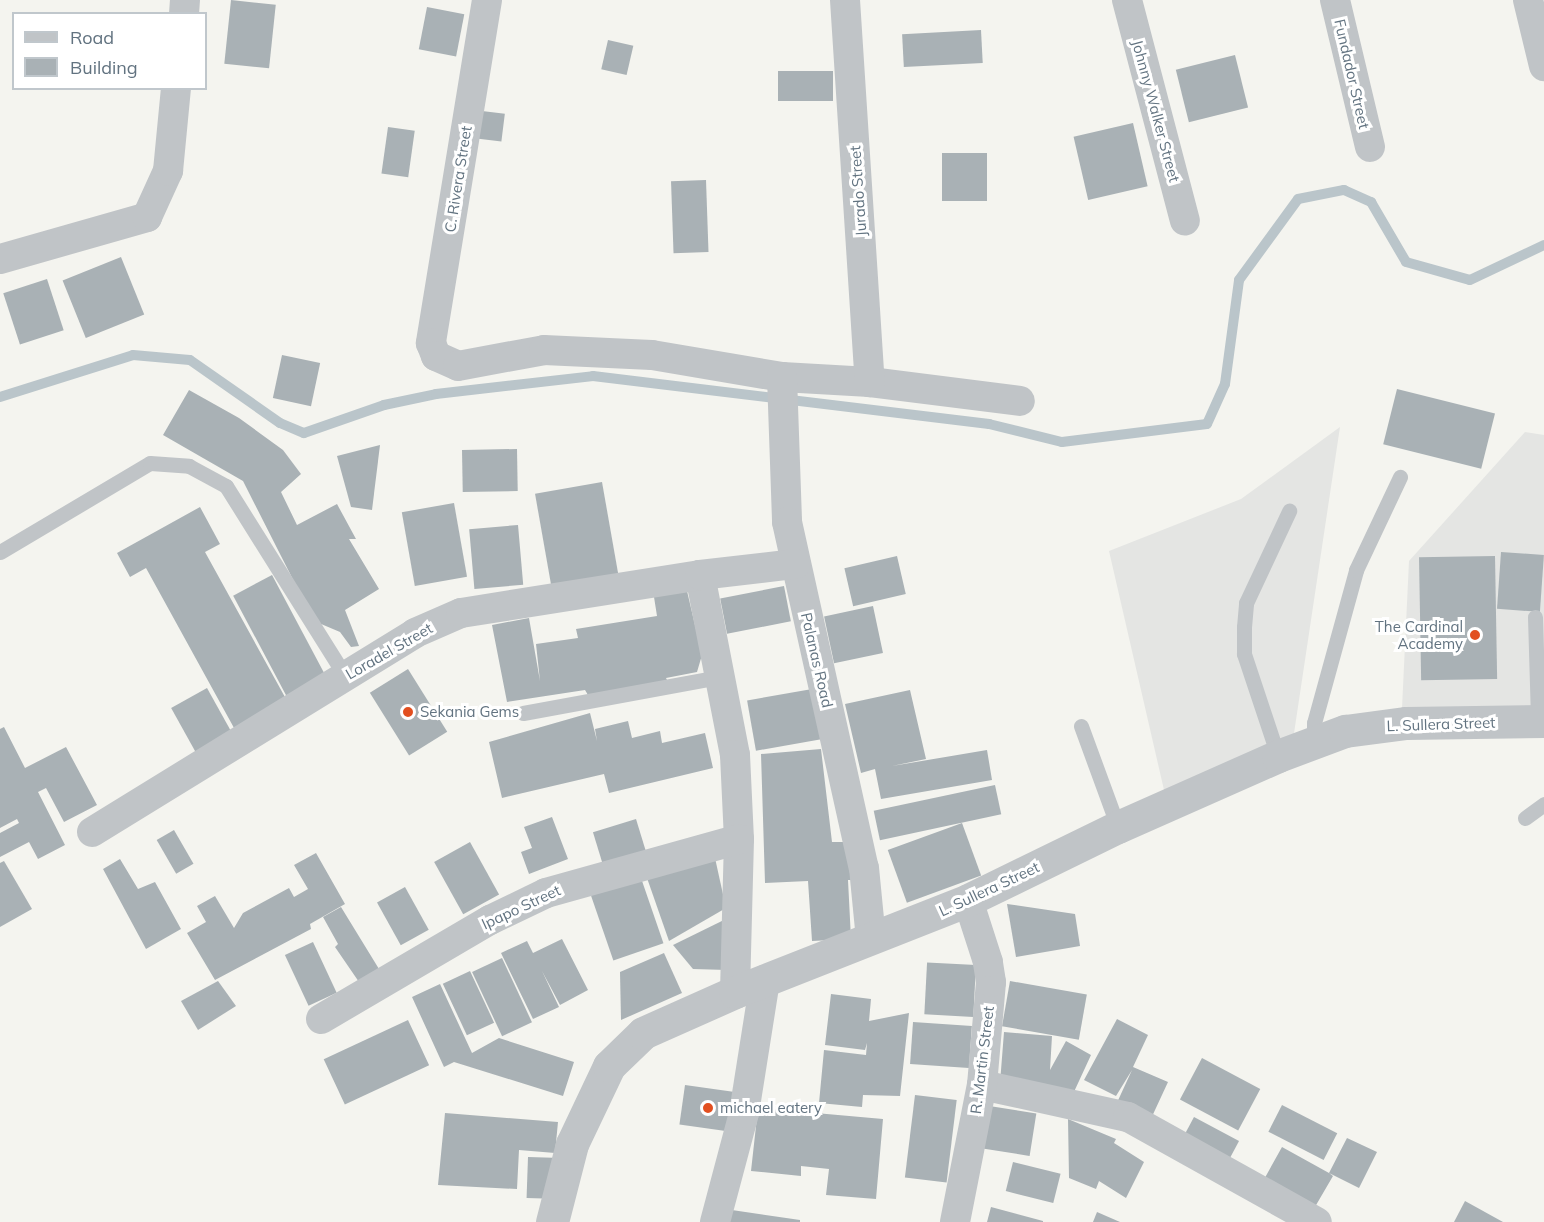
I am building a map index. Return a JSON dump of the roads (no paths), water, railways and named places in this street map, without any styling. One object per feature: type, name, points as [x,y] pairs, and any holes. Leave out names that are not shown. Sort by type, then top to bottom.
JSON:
[{"type":"street","name":"C. Rivera Street","points":[[487,0],[430,343],[436,356],[458,366],[543,350],[652,354],[783,393]]},
{"type":"street","name":"Jurado Street","points":[[845,0],[870,382]]},
{"type":"street","name":"Johnny Walker Street","points":[[1127,0],[1185,221]]},
{"type":"street","name":"Fundador Street","points":[[1335,0],[1370,147]]},
{"type":"street","points":[[1528,0],[1544,66]]},
{"type":"street","points":[[0,259],[147,217],[168,171],[176,90]]},
{"type":"street","points":[[783,393],[870,382],[1020,401]]},
{"type":"street","name":"Palanas Road","points":[[783,393],[787,522],[864,868],[871,940]]},
{"type":"street","name":"Loradel Street","points":[[92,832],[415,633],[461,613],[700,575],[795,564]]},
{"type":"street","points":[[700,575],[735,755],[739,839],[735,992]]},
{"type":"street","name":"L. Sullera Street","points":[[552,1222],[572,1144],[609,1066],[643,1033],[735,992],[968,900],[1118,827],[1278,756],[1345,731],[1406,723],[1541,721]]},
{"type":"street","name":"Ipapo Street","points":[[321,1019],[490,920],[546,892],[739,839]]},
{"type":"street","name":"R. Martin Street","points":[[955,1222],[982,1085],[991,982],[988,963],[968,900]]},
{"type":"street","points":[[715,1222],[744,1113],[765,980]]},
{"type":"street","points":[[982,1085],[1128,1117],[1317,1222]]},
{"type":"lane","points":[[0,552],[150,463],[189,466],[226,486],[346,677]]},
{"type":"lane","points":[[1314,743],[1314,723],[1356,570],[1400,477]]},
{"type":"lane","points":[[1278,756],[1244,654],[1244,627],[1246,603],[1289,511]]},
{"type":"lane","points":[[1535,617],[1541,721]]},
{"type":"lane","points":[[524,713],[720,677]]},
{"type":"lane","points":[[1081,726],[1118,827]]},
{"type":"lane","points":[[1525,818],[1544,804]]},
{"type":"waterway","points":[[0,397],[133,355],[190,360],[280,423],[304,433],[384,405],[436,394],[593,376],[989,424],[1062,442],[1207,424],[1225,384],[1239,280],[1298,199],[1344,190],[1371,202],[1406,262],[1470,280],[1544,245]]},
{"type":"place","name":"The Cardinal Academy","points":[[1475,635]]},
{"type":"place","name":"Sekania Gems","points":[[408,712]]},
{"type":"place","name":"michael eatery","points":[[708,1108]]}]
